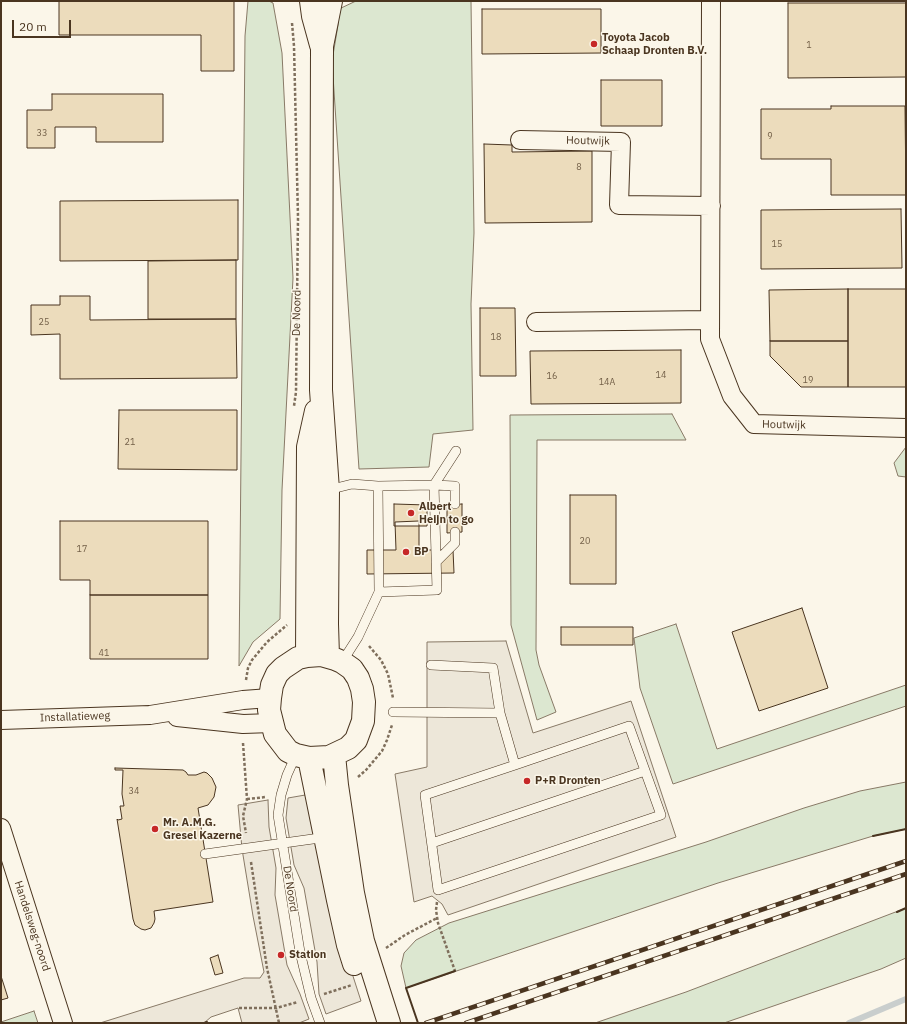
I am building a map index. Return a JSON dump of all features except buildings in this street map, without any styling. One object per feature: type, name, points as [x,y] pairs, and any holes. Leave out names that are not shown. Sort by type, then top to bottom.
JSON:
[{"type":"main road","points":[[311,1],[313,16],[322,46]]},
{"type":"main road","points":[[326,658],[328,490],[321,390],[322,46],[331,1]]},
{"type":"main road","points":[[321,390],[308,447],[307,504],[326,658]]},
{"type":"main road","points":[[326,658],[352,669],[358,678],[362,689],[364,712],[363,721],[356,740],[348,748],[334,755],[319,758],[303,756],[288,750],[275,734],[269,710],[270,698],[277,674],[290,662],[326,658]]},
{"type":"main road","points":[[334,755],[337,785],[335,836],[348,945],[374,1023]]},
{"type":"main road","points":[[303,756],[335,836],[353,893],[363,941],[389,1023]]},
{"type":"street","name":"Houtwijk","points":[[711,1],[710,339],[732,396],[754,424],[906,428]]},
{"type":"street","name":"Houtwijk","points":[[520,140],[621,142],[619,205],[711,206]]},
{"type":"street","points":[[536,322],[710,320]]},
{"type":"street","name":"Installatieweg","points":[[1,720],[150,715],[243,700],[270,698]]},
{"type":"street","name":"Installatieweg","points":[[150,715],[243,724],[272,723]]},
{"type":"street","name":"Handelsweg-noord","points":[[1,828],[63,1023]]},
{"type":"lane","points":[[379,592],[437,590],[434,485],[456,451]]},
{"type":"lane","points":[[307,504],[328,490],[352,484],[378,486],[455,486],[455,504]]},
{"type":"lane","points":[[326,658],[358,637],[379,592],[378,486]]},
{"type":"lane","points":[[436,562],[455,543],[455,532]]},
{"type":"lane","points":[[431,665],[493,668],[500,713],[515,765]]},
{"type":"lane","points":[[393,712],[500,713]]},
{"type":"lane","points":[[629,726],[645,771],[661,815],[438,890],[425,795],[629,726]]},
{"type":"lane","name":"De Noord","points":[[303,756],[287,775],[281,795],[278,815],[300,952],[311,998],[320,1023]]},
{"type":"lane","points":[[432,842],[645,771]]},
{"type":"lane","points":[[205,854],[335,836]]},
{"type":"path","name":"De Noord","points":[[292,21],[294,46],[298,217],[296,392],[294,407]]},
{"type":"path","points":[[246,799],[243,816],[267,968],[279,1023]]},
{"type":"path","points":[[438,890],[436,910],[437,918],[455,971]]},
{"type":"path","points":[[380,952],[405,934],[437,918]]},
{"type":"green space","points":[[248,1],[269,1],[273,3],[282,53],[293,278],[282,490],[280,619],[253,642],[239,666],[245,36]]},
{"type":"green space","points":[[356,1],[471,1],[474,233],[471,304],[473,430],[433,434],[429,467],[359,469],[332,61],[339,9]]},
{"type":"green space","points":[[672,414],[686,440],[537,440],[536,650],[539,665],[556,712],[537,720],[511,625],[510,415]]},
{"type":"green space","points":[[906,447],[906,477],[898,476],[894,463]]},
{"type":"green space","points":[[676,624],[717,749],[906,685],[906,706],[673,784],[640,688],[634,638]]},
{"type":"green space","points":[[906,782],[906,829],[873,836],[718,883],[406,988],[401,966],[404,953],[416,940],[449,923],[706,842],[804,808],[860,791]]},
{"type":"green space","points":[[906,908],[906,958],[881,969],[724,1023],[595,1023],[686,992]]},
{"type":"green space","points":[[34,1011],[38,1023],[1,1023],[1,1022]]},
{"type":"shaded area","name":"P+R Dronten","points":[[506,641],[533,733],[631,701],[676,837],[448,915],[442,904],[432,896],[414,902],[395,774],[427,767],[427,642]]},
{"type":"shaded area","points":[[311,794],[351,970],[361,1001],[326,1014],[319,994],[317,962],[304,888],[294,865],[286,818],[288,798]]},
{"type":"shaded area","points":[[268,800],[269,827],[276,868],[275,895],[287,965],[309,1019],[299,1023],[242,1023],[238,1008],[211,1017],[204,1023],[100,1023],[244,978],[260,978],[264,972],[242,849],[238,805]]},
{"type":"waterway","points":[[849,1023],[906,999]]},
{"type":"railway","points":[[426,1023],[906,861]]},
{"type":"railway","points":[[466,1023],[906,874]]},
{"type":"wall","points":[[873,836],[906,829]]},
{"type":"wall","points":[[897,912],[906,908]]},
{"type":"wall","points":[[418,1023],[406,988],[455,971]]},
{"type":"place","name":"Toyota Jacob Schaap Dronten B.V.","points":[[594,44]]},
{"type":"place","name":"Albert Heijn to go","points":[[411,513]]},
{"type":"place","name":"BP","points":[[406,552]]},
{"type":"place","name":"P+R Dronten","points":[[527,781]]},
{"type":"place","name":"Mr. A.M.G. Gresel Kazerne","points":[[155,829]]},
{"type":"place","name":"Station","points":[[281,955]]}]
